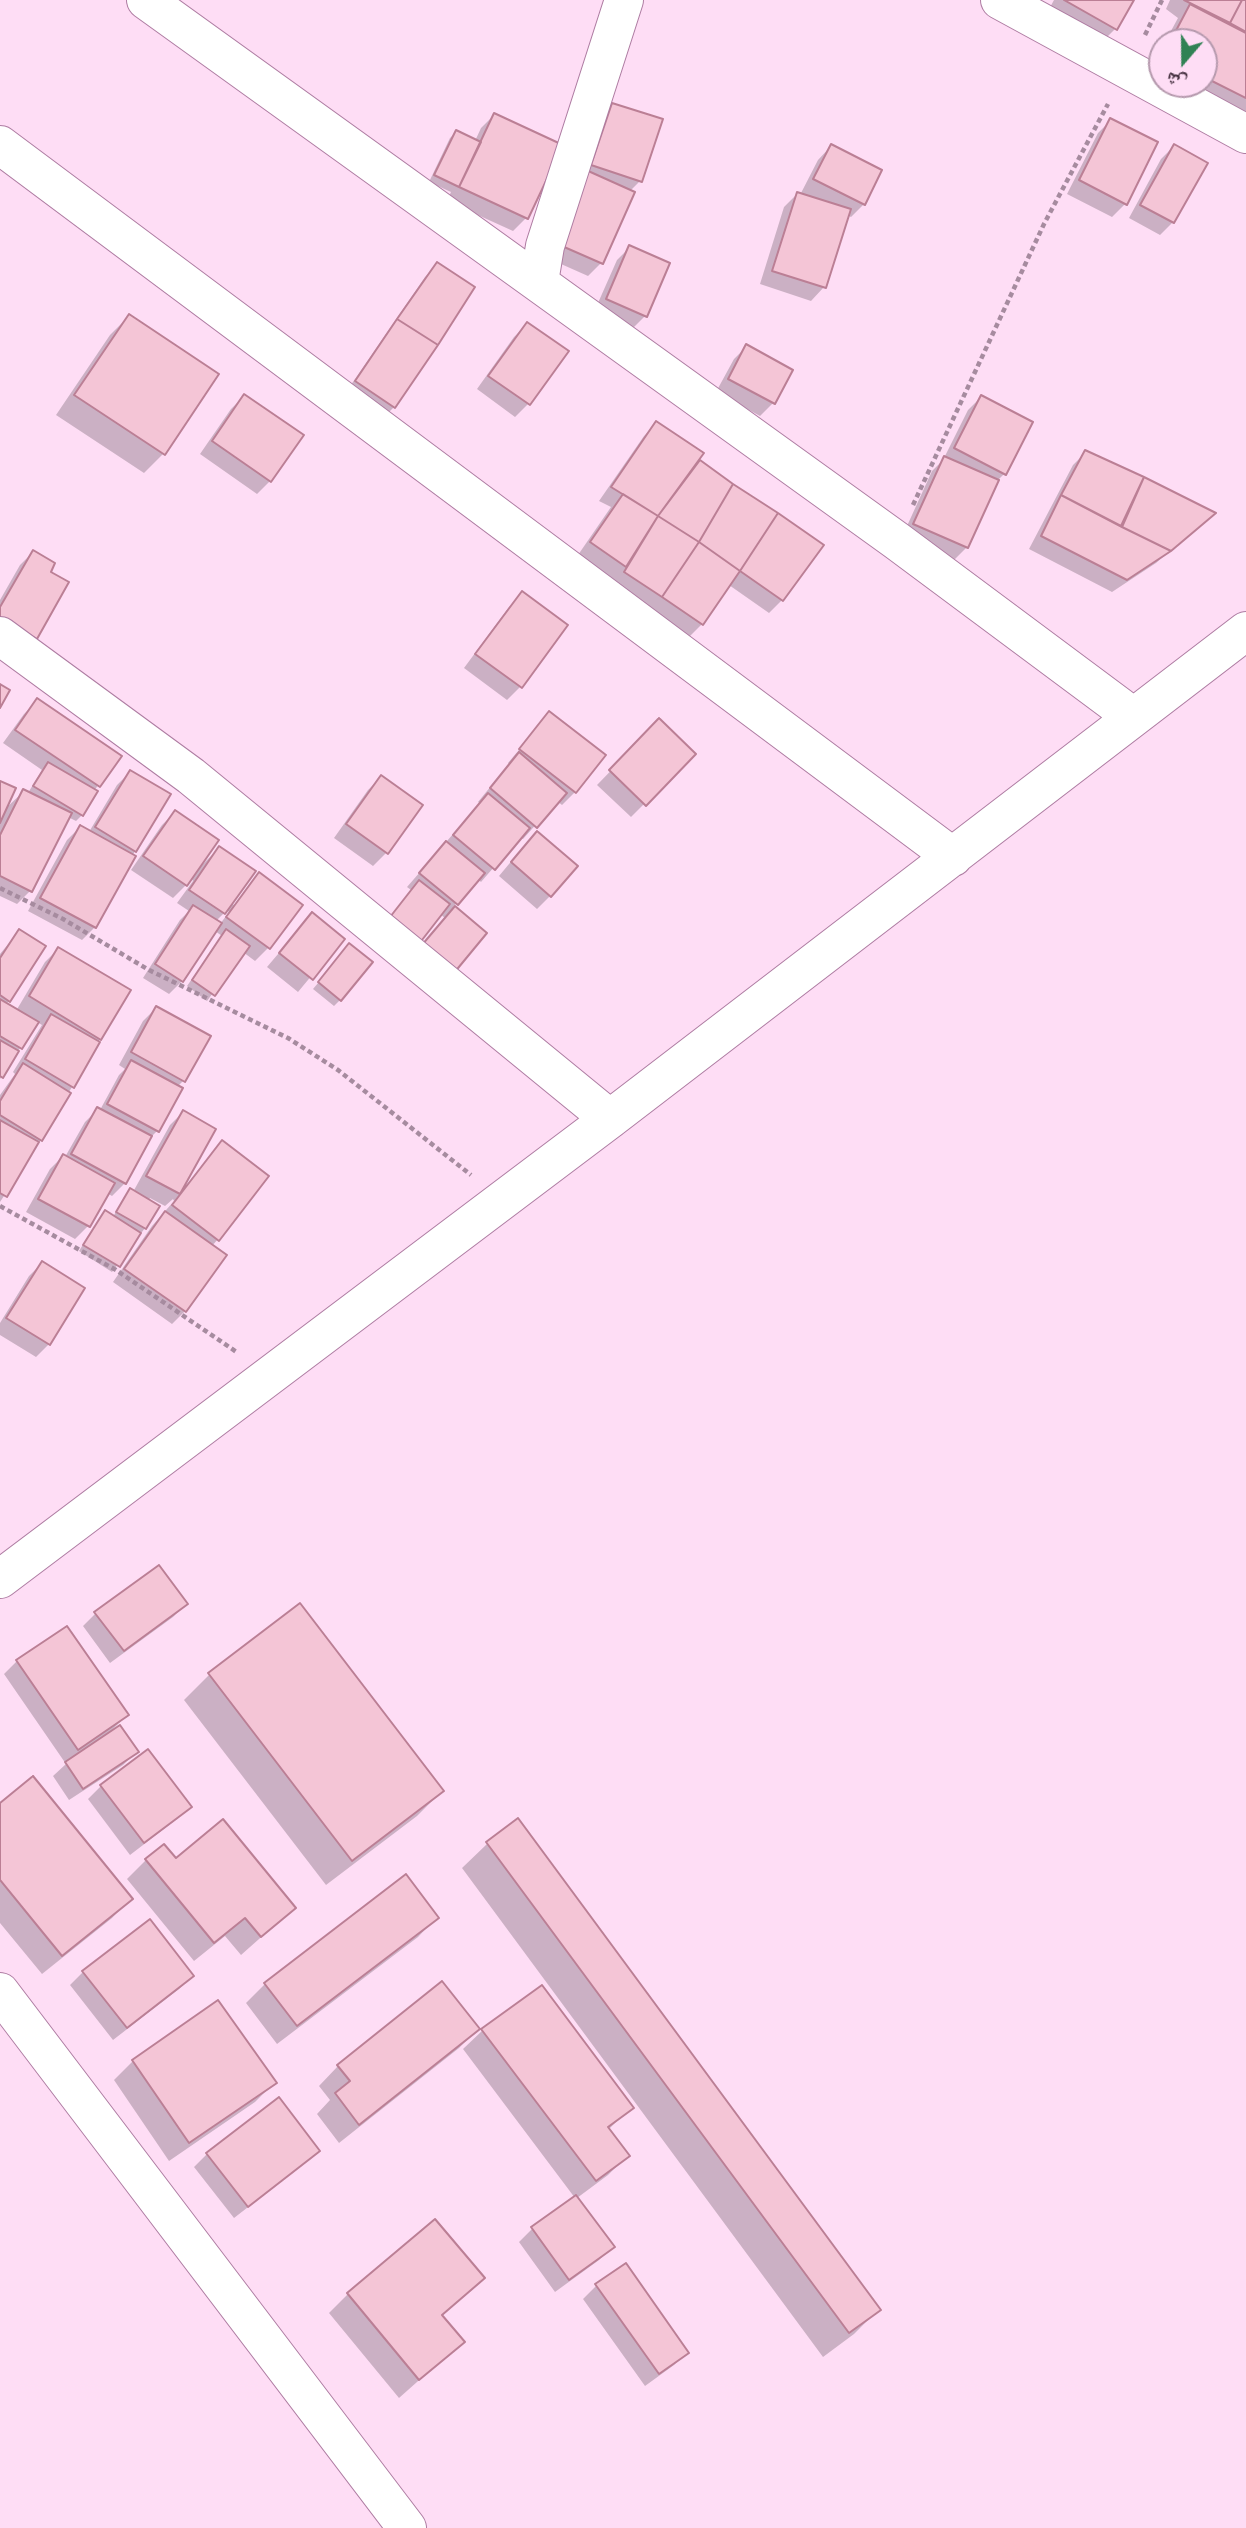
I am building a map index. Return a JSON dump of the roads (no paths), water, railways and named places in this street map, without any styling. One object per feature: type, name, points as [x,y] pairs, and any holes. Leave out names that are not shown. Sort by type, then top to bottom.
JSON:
[{"type":"street","points":[[146,0],[897,541],[1132,716]]},
{"type":"street","points":[[539,282],[545,246],[624,0]]},
{"type":"street","points":[[1000,0],[1246,134]]},
{"type":"street","points":[[0,145],[953,857]]},
{"type":"street","points":[[0,1579],[610,1119],[1246,631]]},
{"type":"street","points":[[0,636],[191,776],[610,1119]]},
{"type":"street","points":[[0,1992],[407,2528]]}]
